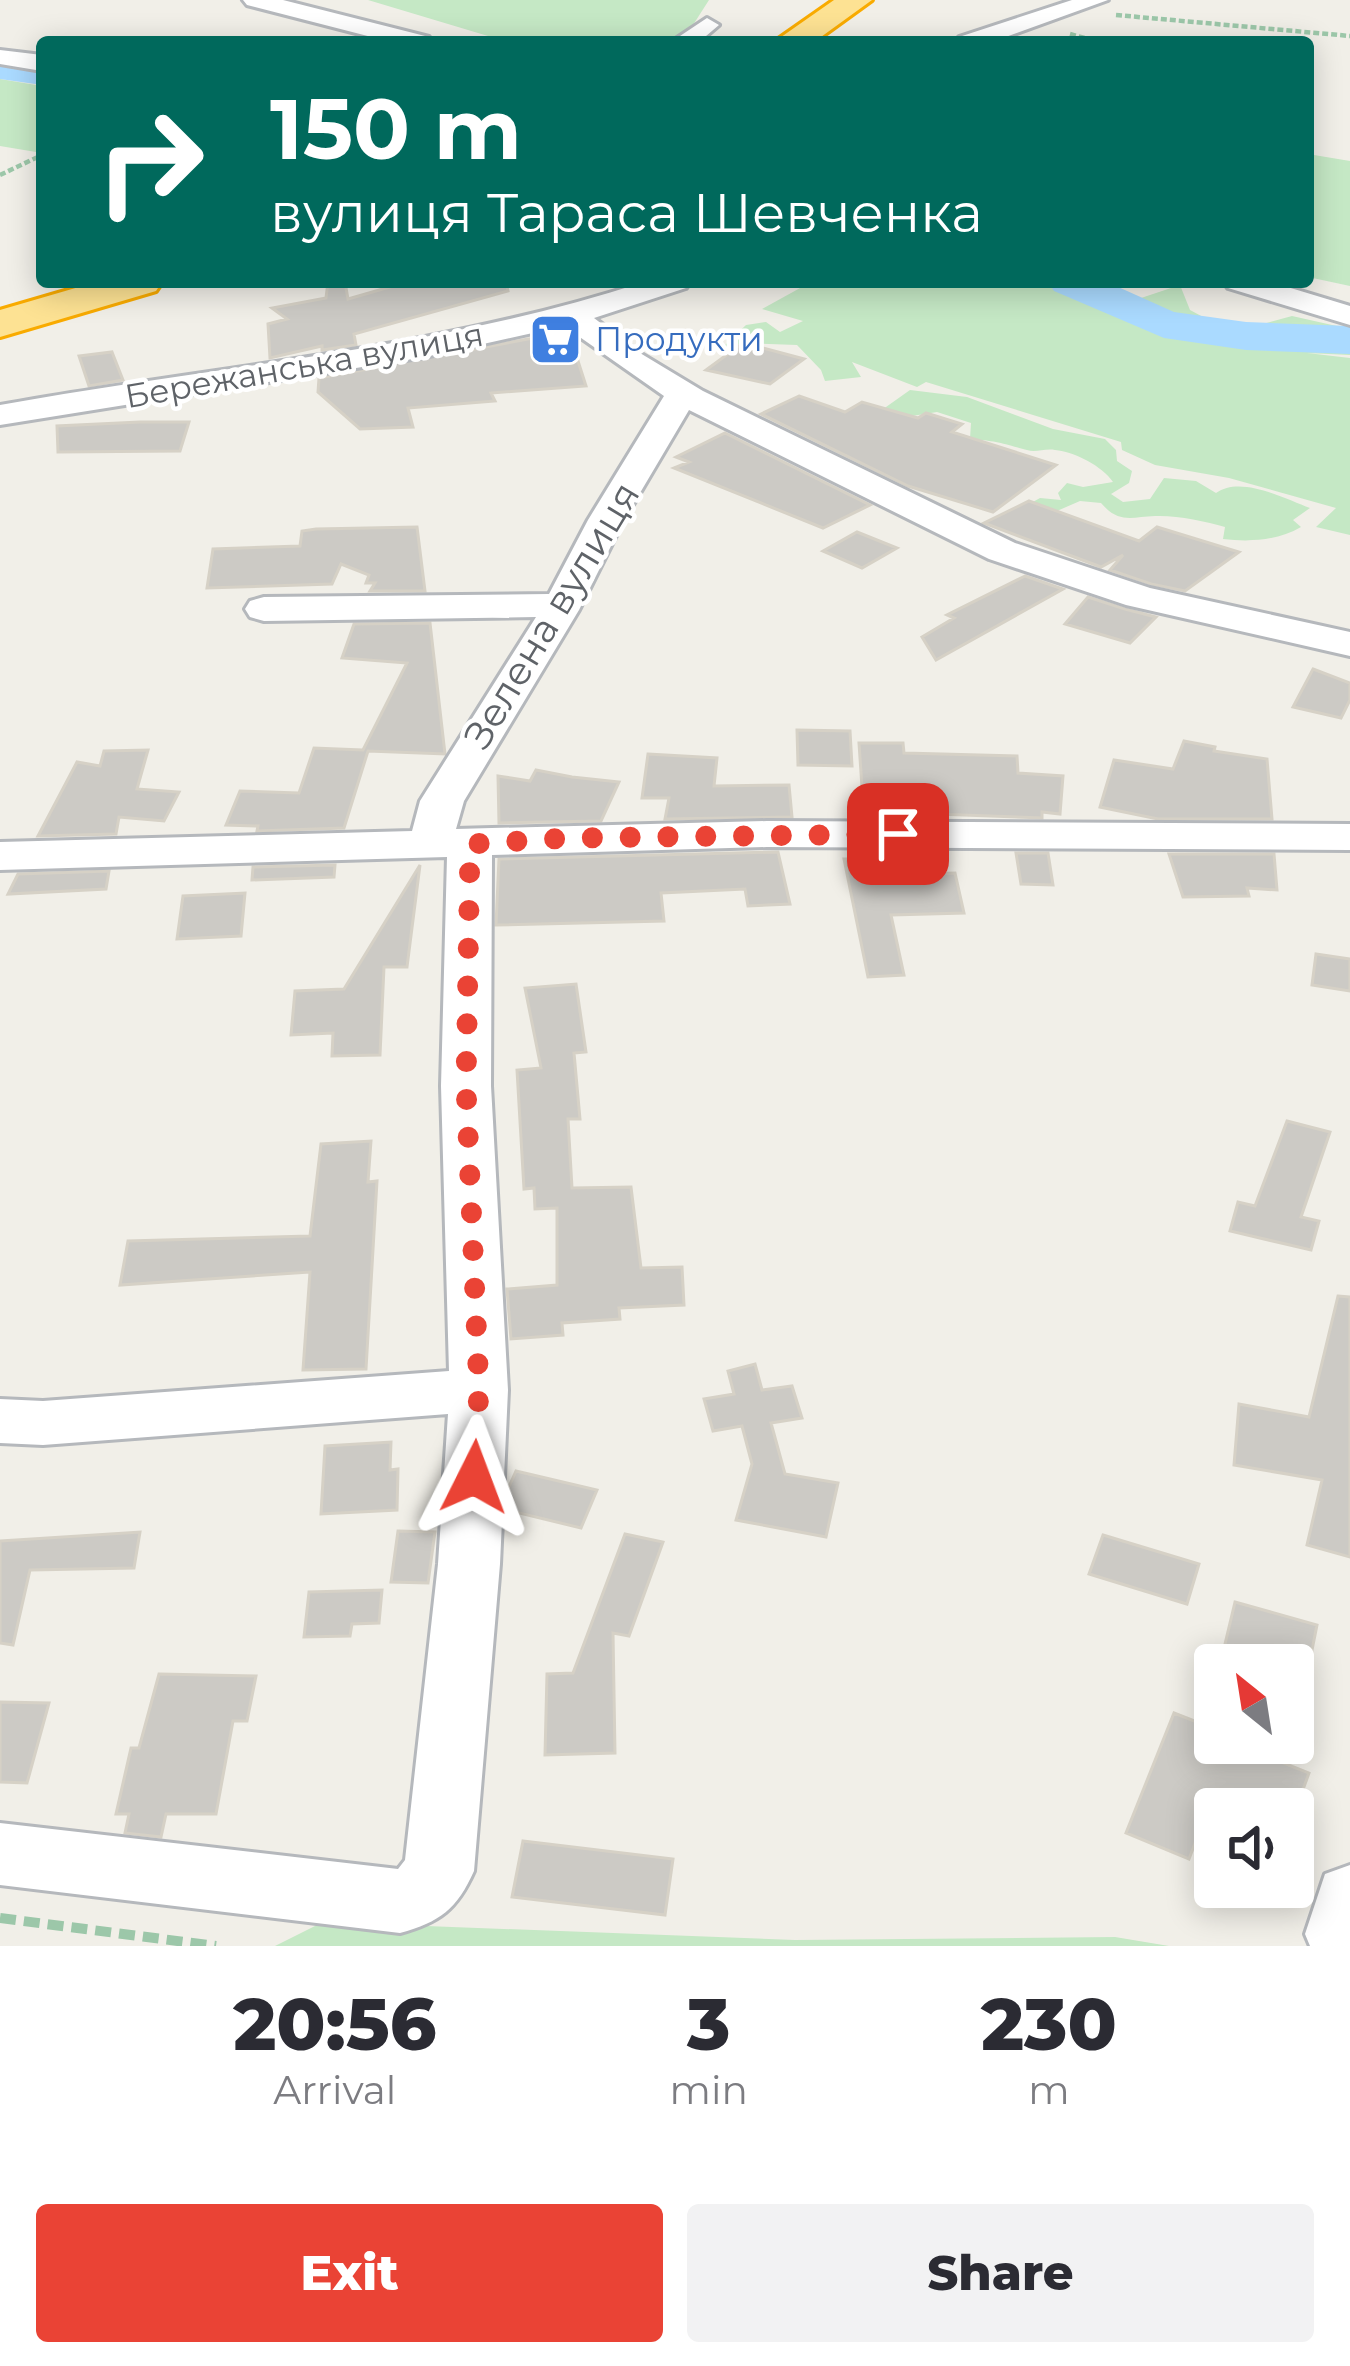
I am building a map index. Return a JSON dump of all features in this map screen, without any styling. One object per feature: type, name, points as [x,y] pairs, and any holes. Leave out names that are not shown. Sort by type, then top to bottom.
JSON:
[{"type":"highway","points":[[799,36],[856,0]]},
{"type":"highway","points":[[0,324],[121,288]]},
{"type":"street","points":[[255,0],[396,36]]},
{"type":"street","points":[[986,36],[1096,0]]},
{"type":"street","points":[[691,36],[707,25]]},
{"type":"street","points":[[0,57],[36,62]]},
{"type":"street","name":"Бережанська вулиця","points":[[0,415],[352,363],[571,316],[657,288]]},
{"type":"street","points":[[1259,288],[1350,316]]},
{"type":"street","points":[[1277,288],[1350,300]]},
{"type":"street","points":[[571,316],[691,398],[949,528],[1069,576],[1350,644]]},
{"type":"street","name":"Зелена вулиця","points":[[0,1854],[400,1901],[418,1896],[439,1871],[469,1564],[479,1390],[466,1086],[450,845],[442,801],[561,607],[676,403],[691,398]]},
{"type":"street","points":[[264,609],[487,603],[561,607]]},
{"type":"street","points":[[0,856],[767,834],[1350,837]]},
{"type":"street","points":[[0,1421],[43,1423],[479,1390]]},
{"type":"path","points":[[1054,14],[1350,36]]},
{"type":"path","points":[[0,175],[36,158]]},
{"type":"path","points":[[0,1918],[216,1946]]},
{"type":"green space","points":[[368,0],[709,0],[693,25],[677,36],[488,36]]},
{"type":"green space","points":[[0,79],[36,85],[36,152],[0,146]]},
{"type":"green space","points":[[1314,155],[1350,161],[1350,286],[1314,278]]},
{"type":"green space","points":[[800,288],[1104,288],[1135,300],[1181,288],[1190,310],[1218,325],[1190,336],[1239,344],[1241,330],[1292,316],[1350,329],[1350,355],[1307,353],[1350,358],[1350,535],[1316,527],[1336,508],[1229,478],[1155,465],[1122,450],[1121,442],[926,382],[917,387],[852,362],[861,377],[825,381],[797,345],[744,343],[721,349],[746,325],[766,322],[780,332],[803,321],[762,309]]},
{"type":"green space","points":[[910,390],[967,397],[1053,429],[1105,439],[1116,450],[1117,461],[1132,471],[1129,483],[1111,494],[1123,502],[1150,499],[1164,478],[1196,481],[1216,493],[1250,487],[1310,508],[1293,520],[1301,527],[1292,532],[1243,540],[1223,539],[1225,527],[1190,519],[1126,518],[1101,503],[1080,501],[1050,514],[1024,507],[1040,498],[1061,500],[1058,493],[1067,483],[1083,487],[1113,482],[1095,465],[1071,454],[970,439],[971,423],[937,412],[862,424]]},
{"type":"green space","points":[[323,1922],[795,1940],[1115,1937],[1169,1946],[275,1946]]},
{"type":"building","points":[[327,288],[346,288],[348,299],[386,288],[508,291],[354,334],[356,345],[322,350],[322,346],[270,358],[268,324],[287,319],[272,308],[326,298]]},
{"type":"building","points":[[570,336],[586,386],[491,393],[495,401],[408,408],[413,427],[360,429],[318,392],[319,378],[528,339]]},
{"type":"building","points":[[740,345],[804,359],[770,384],[706,370]]},
{"type":"building","points":[[112,352],[123,380],[89,386],[79,356]]},
{"type":"building","points":[[799,396],[845,412],[862,402],[918,418],[926,413],[962,424],[952,432],[1056,465],[993,512],[908,486],[761,414]]},
{"type":"building","points":[[189,422],[180,451],[58,452],[57,426]]},
{"type":"building","points":[[725,433],[870,505],[823,528],[674,468],[689,462],[676,457]]},
{"type":"building","points":[[1029,501],[1139,541],[1157,527],[1239,552],[1185,591],[1151,584],[1110,570],[1123,555],[1101,567],[984,523]]},
{"type":"building","points":[[417,527],[425,591],[370,591],[375,583],[366,583],[369,575],[341,564],[332,584],[207,588],[213,549],[300,546],[302,531],[316,529]]},
{"type":"building","points":[[857,532],[897,548],[862,568],[823,551]]},
{"type":"building","points":[[1025,576],[1063,589],[936,660],[922,637],[954,618],[947,615]]},
{"type":"building","points":[[1088,597],[1156,617],[1130,643],[1065,624]]},
{"type":"building","points":[[430,623],[445,754],[368,751],[344,828],[257,831],[258,826],[226,825],[240,791],[299,793],[314,748],[363,750],[407,663],[342,658],[354,624]]},
{"type":"building","points":[[1313,669],[1350,683],[1350,700],[1341,718],[1293,707]]},
{"type":"building","points":[[797,730],[850,731],[852,766],[798,765]]},
{"type":"building","points":[[1184,741],[1267,759],[1272,819],[1158,819],[1100,807],[1114,760],[1173,769]]},
{"type":"building","points":[[859,743],[903,743],[904,753],[1017,756],[1018,773],[1063,776],[1060,814],[1042,812],[1042,818],[908,813],[908,817],[864,817]]},
{"type":"building","points":[[148,750],[137,789],[179,792],[164,821],[119,817],[116,834],[38,836],[77,762],[100,766],[104,751]]},
{"type":"building","points":[[648,754],[717,758],[714,786],[789,785],[792,817],[665,819],[669,798],[642,798]]},
{"type":"building","points":[[536,770],[619,782],[601,821],[499,823],[498,776],[530,781]]},
{"type":"building","points":[[778,852],[790,904],[748,906],[745,889],[661,893],[664,921],[496,925],[499,859]]},
{"type":"building","points":[[866,852],[911,852],[913,874],[955,873],[964,913],[891,915],[904,975],[868,977],[844,859],[867,859]]},
{"type":"building","points":[[1016,853],[1048,853],[1053,885],[1021,884]]},
{"type":"building","points":[[1169,854],[1274,854],[1277,890],[1247,888],[1249,896],[1183,897]]},
{"type":"building","points":[[335,865],[334,877],[252,880],[253,867]]},
{"type":"building","points":[[420,865],[407,967],[384,967],[380,1055],[332,1056],[333,1033],[291,1035],[295,991],[344,989]]},
{"type":"building","points":[[109,871],[106,889],[8,894],[18,874]]},
{"type":"building","points":[[245,893],[241,936],[177,939],[183,896]]},
{"type":"building","points":[[1316,954],[1350,959],[1350,991],[1312,985]]},
{"type":"building","points":[[576,984],[586,1052],[574,1053],[580,1119],[568,1119],[572,1188],[631,1187],[641,1268],[682,1267],[684,1305],[619,1308],[620,1319],[562,1323],[563,1335],[511,1339],[507,1289],[557,1285],[557,1208],[535,1209],[534,1188],[524,1189],[517,1070],[541,1068],[525,988]]},
{"type":"building","points":[[1287,1121],[1330,1132],[1301,1217],[1319,1221],[1311,1250],[1230,1231],[1238,1202],[1255,1206]]},
{"type":"building","points":[[371,1141],[368,1182],[377,1181],[366,1369],[303,1370],[310,1272],[120,1285],[128,1241],[310,1236],[321,1144]]},
{"type":"building","points":[[1338,1296],[1350,1297],[1350,1557],[1307,1545],[1322,1480],[1234,1465],[1239,1404],[1309,1417]]},
{"type":"building","points":[[755,1364],[762,1390],[792,1386],[802,1418],[771,1423],[785,1474],[838,1483],[826,1537],[736,1520],[752,1464],[742,1426],[713,1431],[704,1399],[734,1394],[728,1371]]},
{"type":"building","points":[[391,1442],[390,1470],[398,1469],[397,1510],[321,1514],[325,1446]]},
{"type":"building","points":[[516,1471],[597,1490],[581,1528],[507,1510],[508,1489]]},
{"type":"building","points":[[398,1531],[435,1532],[428,1583],[391,1582]]},
{"type":"building","points":[[140,1532],[134,1568],[30,1570],[13,1645],[0,1643],[0,1541]]},
{"type":"building","points":[[625,1534],[663,1542],[629,1636],[613,1633],[615,1753],[545,1755],[547,1674],[573,1673]]},
{"type":"building","points":[[1103,1535],[1199,1564],[1187,1604],[1089,1574]]},
{"type":"building","points":[[382,1590],[379,1623],[352,1624],[350,1636],[304,1637],[309,1592]]},
{"type":"building","points":[[1235,1602],[1317,1625],[1313,1644],[1225,1644]]},
{"type":"building","points":[[159,1674],[256,1676],[247,1721],[233,1721],[216,1814],[166,1814],[161,1837],[125,1833],[129,1814],[116,1814],[131,1748],[139,1748]]},
{"type":"building","points":[[0,1702],[49,1703],[27,1783],[0,1782]]},
{"type":"building","points":[[1174,1713],[1194,1721],[1194,1764],[1286,1764],[1309,1773],[1304,1788],[1194,1788],[1194,1846],[1189,1859],[1126,1833]]},
{"type":"building","points":[[523,1841],[673,1859],[665,1915],[512,1897]]},
{"type":"waterway","points":[[0,68],[36,73]]},
{"type":"waterway","points":[[1083,288],[1164,324],[1246,336],[1350,340]]},
{"type":"place","name":"Продукти","points":[[556,339]]},
{"type":"route","points":[[474,1477],[479,1390],[466,1086],[470,844],[569,838],[898,834]]}]
